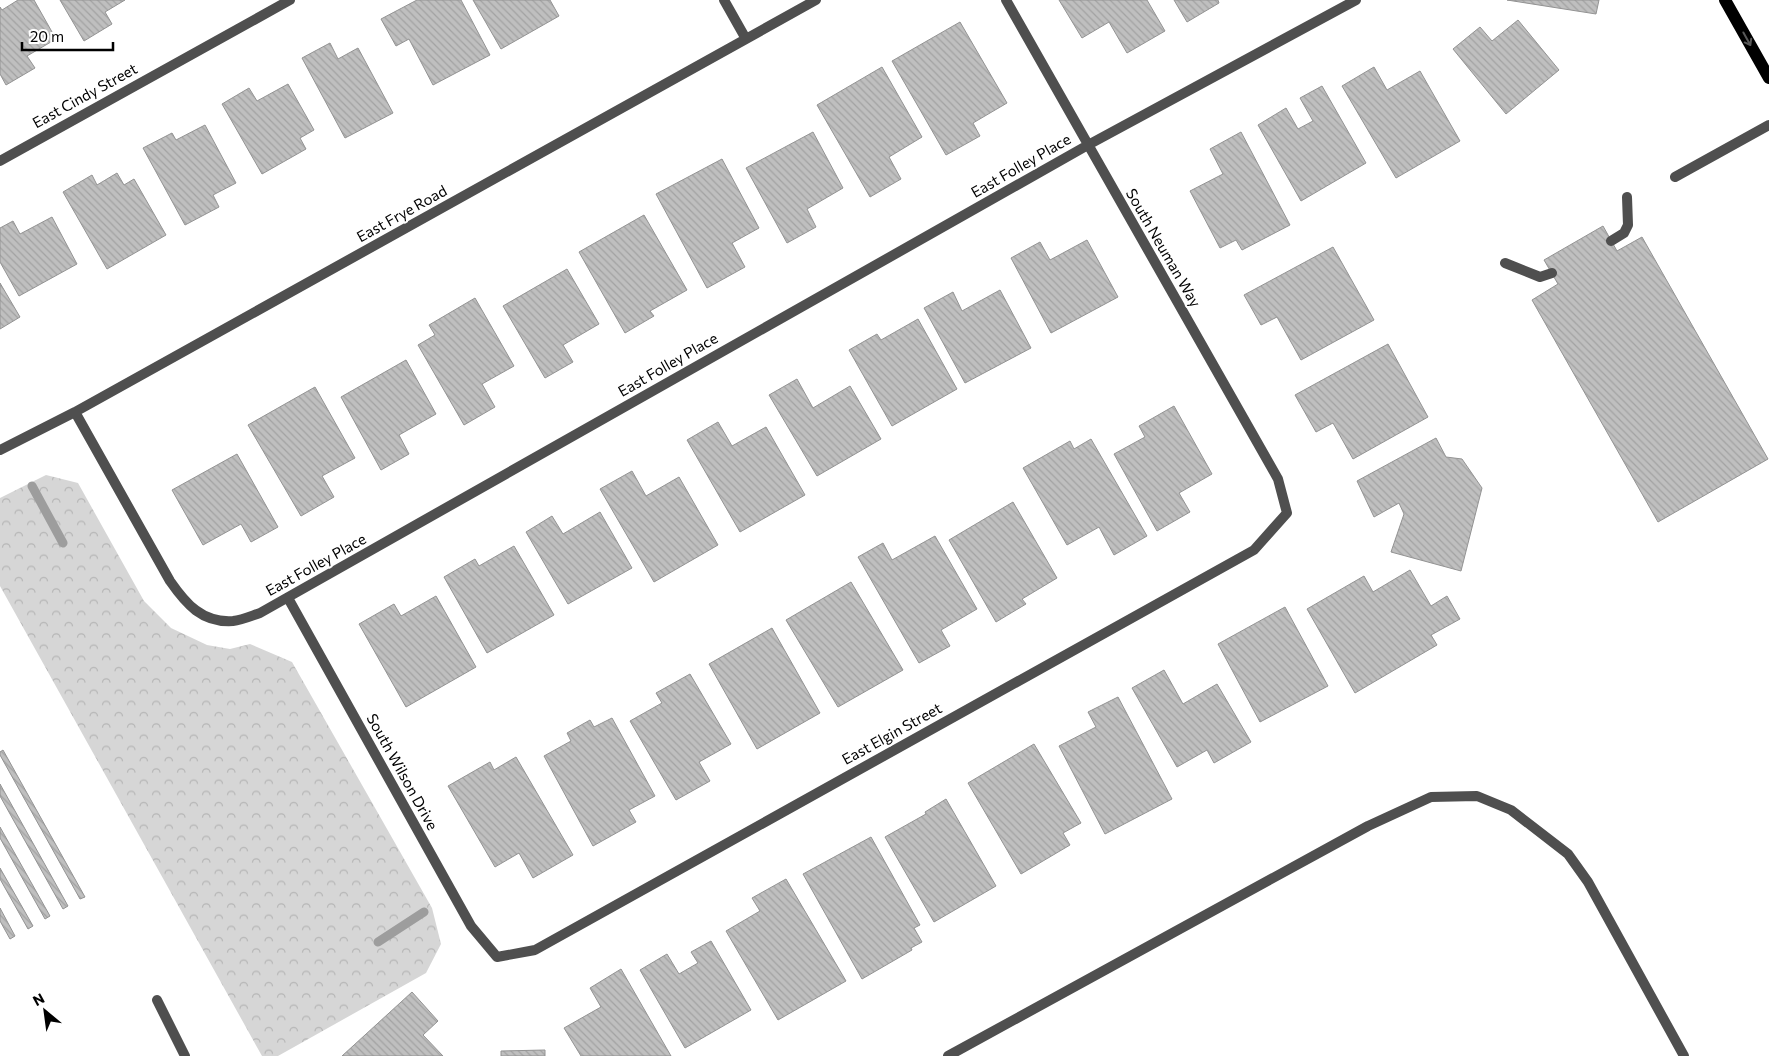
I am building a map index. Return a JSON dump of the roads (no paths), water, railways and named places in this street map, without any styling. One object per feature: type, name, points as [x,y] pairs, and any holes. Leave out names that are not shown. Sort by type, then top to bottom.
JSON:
[{"type":"main road","points":[[1725,0],[1769,78]]},
{"type":"street","name":"East Cindy Street","points":[[0,161],[290,0]]},
{"type":"street","points":[[724,0],[746,39]]},
{"type":"street","name":"East Frye Road","points":[[0,450],[75,412],[816,0]]},
{"type":"street","name":"South Neuman Way","points":[[1006,0],[1278,479],[1287,514]]},
{"type":"street","name":"East Folley Place","points":[[75,412],[170,581],[184,602],[207,618],[233,621],[260,613],[1088,145],[1356,0]]},
{"type":"street","points":[[1675,177],[1769,125]]},
{"type":"street","points":[[1611,241],[1624,233],[1628,225],[1627,196]]},
{"type":"street","points":[[1505,263],[1540,278],[1552,273]]},
{"type":"street","name":"East Elgin Street","points":[[497,957],[535,950],[1254,550],[1287,514]]},
{"type":"street","name":"South Wilson Drive","points":[[288,598],[471,926],[497,957]]},
{"type":"street","points":[[948,1056],[1368,826],[1431,797],[1477,796],[1511,810],[1568,854],[1588,882],[1684,1056]]},
{"type":"street","points":[[157,1000],[185,1056]]},
{"type":"waterway","points":[[32,486],[63,543]]},
{"type":"waterway","points":[[378,942],[424,912]]}]
